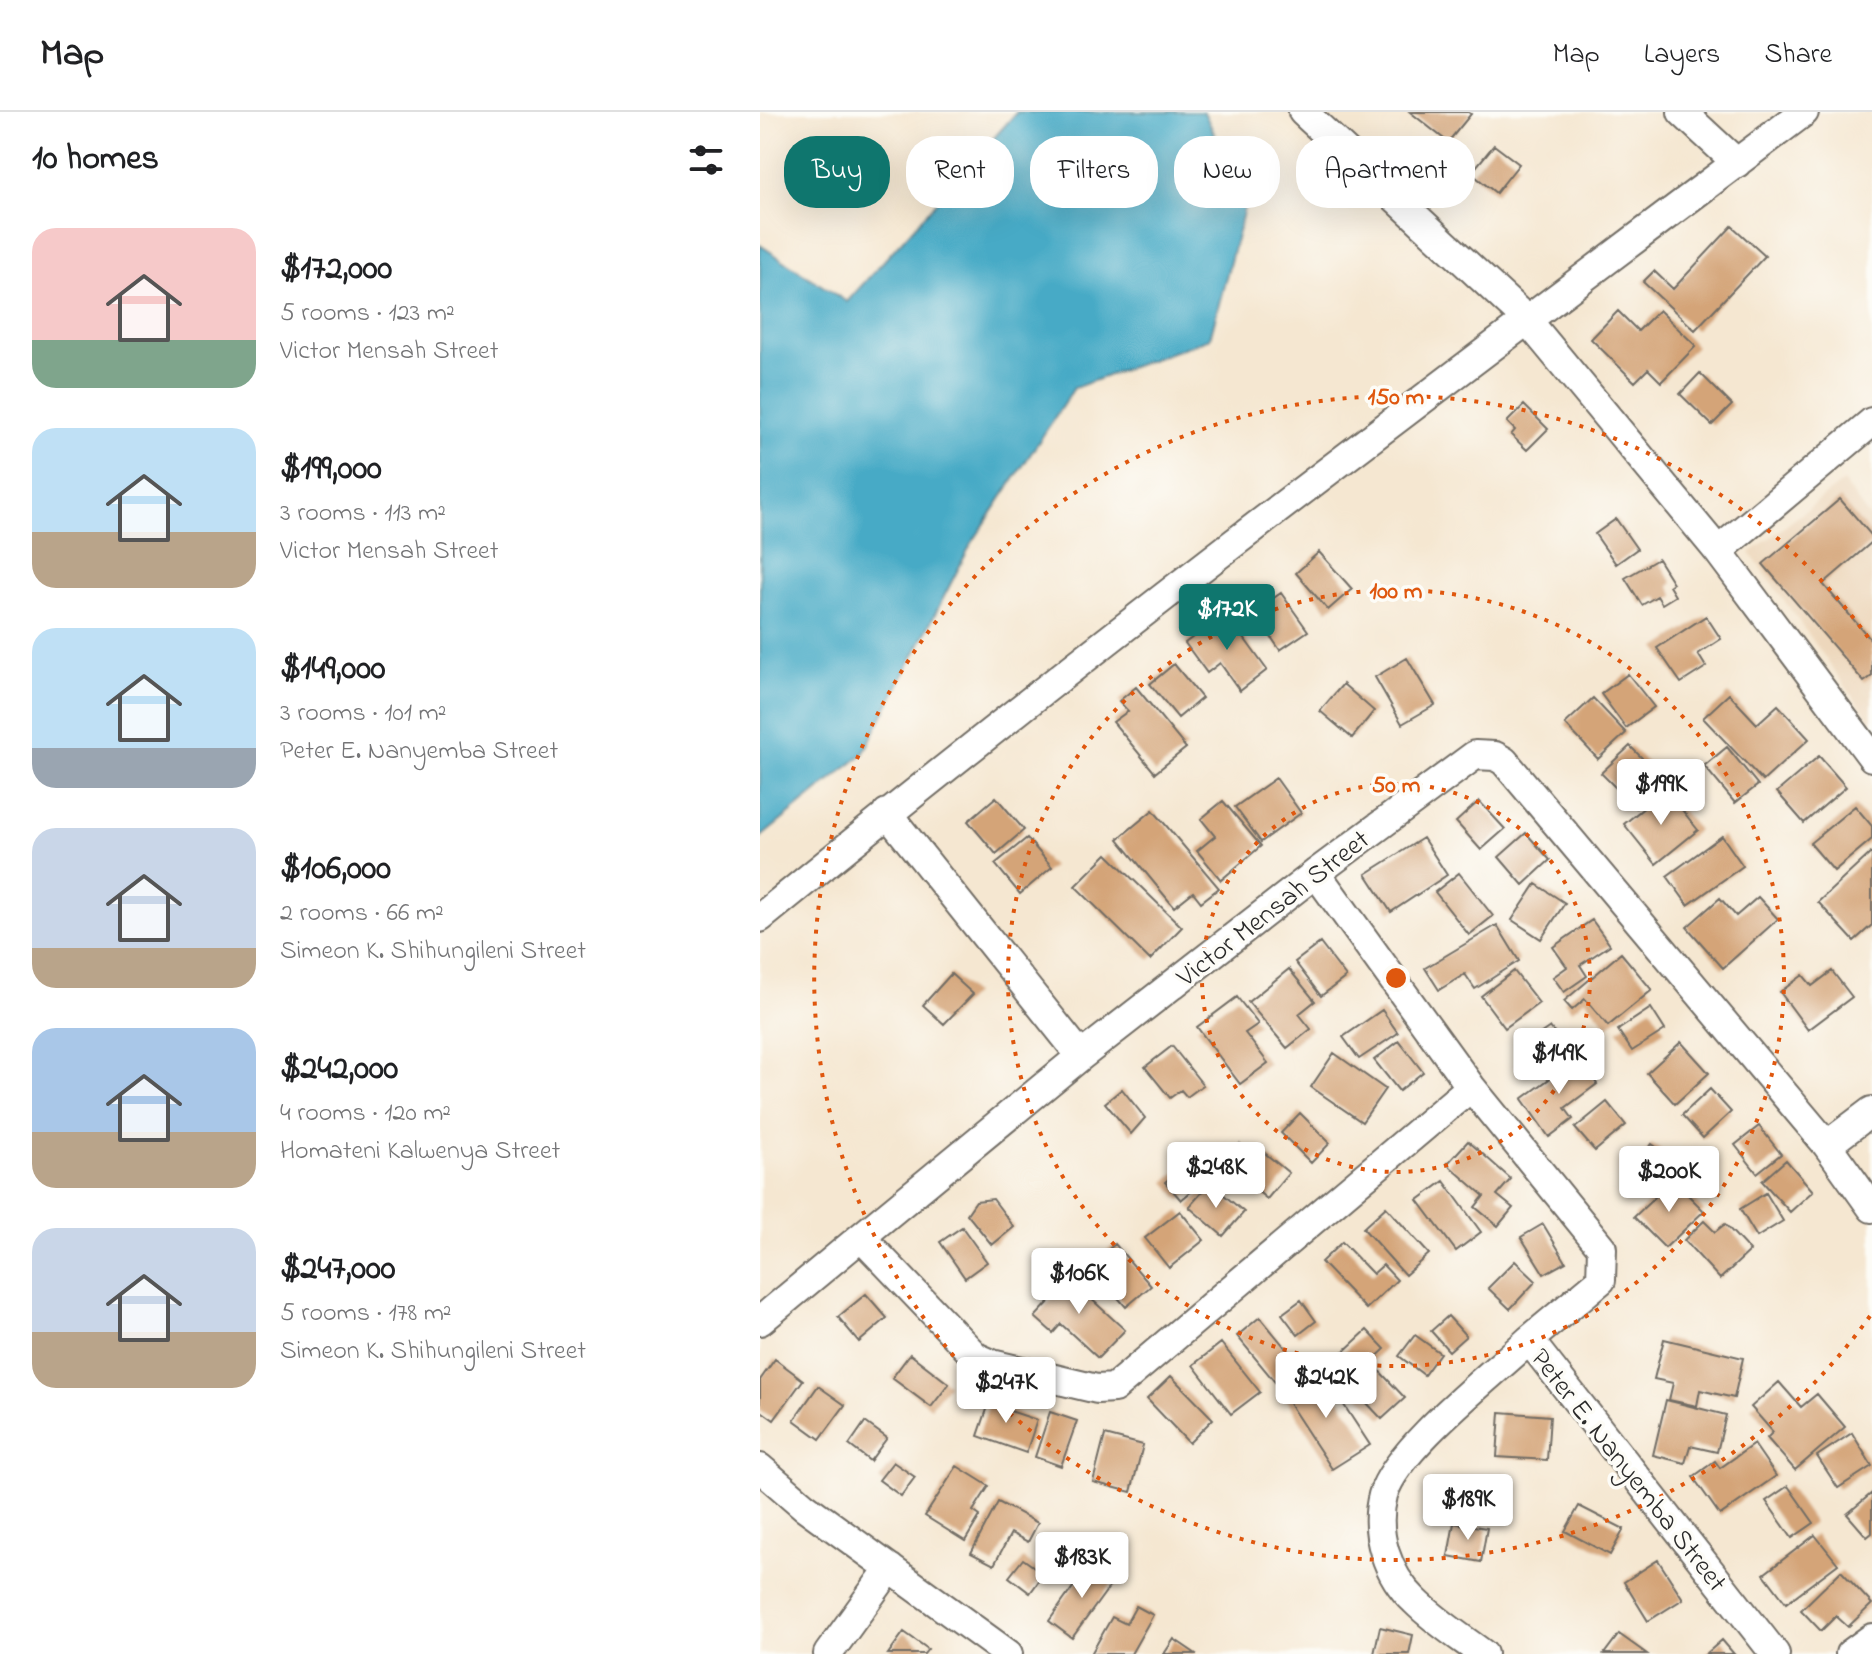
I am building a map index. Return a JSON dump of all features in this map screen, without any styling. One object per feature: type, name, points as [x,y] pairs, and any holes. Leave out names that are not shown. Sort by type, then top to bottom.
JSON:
[{"type":"street","points":[[1303,112],[1527,320],[1718,551],[1872,757]]},
{"type":"street","points":[[1682,112],[1737,163]]},
{"type":"street","points":[[760,918],[887,813],[1527,320],[1804,112]]},
{"type":"street","points":[[1718,551],[1872,422]]},
{"type":"street","name":"Victor Mensah Street","points":[[760,1321],[1081,1056],[1316,873],[1464,760],[1475,755],[1495,756],[1504,761],[1827,1145],[1872,1208]]},
{"type":"street","points":[[887,813],[1081,1056]]},
{"type":"street","name":"Peter E. Nanyemba Street","points":[[1316,873],[1471,1087],[1602,1248],[1601,1280],[1529,1340],[1775,1654]]},
{"type":"street","points":[[861,1237],[976,1357],[992,1364],[1097,1389],[1114,1388],[1471,1087]]},
{"type":"street","points":[[1827,1145],[1872,1111]]},
{"type":"street","points":[[1483,1654],[1414,1600],[1386,1562],[1379,1524],[1384,1493],[1411,1450],[1529,1340]]},
{"type":"street","points":[[760,1468],[804,1506],[1008,1654]]},
{"type":"street","points":[[828,1654],[890,1568]]},
{"type":"street","points":[[1850,1654],[1872,1638]]},
{"type":"shaded area","points":[[1843,482],[1872,521],[1872,723],[1750,553]]},
{"type":"water","points":[[1017,112],[1204,112],[1215,136],[1174,136],[1174,208],[1244,208],[1210,338],[1074,388],[970,546],[863,754],[760,838],[760,245],[847,302],[931,208],[1014,208],[1014,136],[996,136]]},
{"type":"building","points":[[1410,112],[1471,114],[1453,136],[1440,136]]},
{"type":"building","points":[[1494,145],[1519,164],[1496,193],[1475,176],[1475,168]]},
{"type":"building","points":[[1732,226],[1765,256],[1695,330],[1643,282],[1654,271],[1673,289]]},
{"type":"building","points":[[1659,310],[1696,346],[1661,382],[1648,369],[1635,382],[1591,339],[1618,311],[1638,331]]},
{"type":"building","points":[[1700,373],[1732,405],[1712,425],[1680,394]]},
{"type":"building","points":[[1524,405],[1548,429],[1527,450],[1511,435],[1515,430],[1507,422]]},
{"type":"building","points":[[1840,499],[1872,536],[1872,542],[1823,584],[1872,641],[1872,676],[1864,682],[1763,564]]},
{"type":"building","points":[[1616,519],[1637,549],[1616,564],[1595,534]]},
{"type":"building","points":[[1319,552],[1352,589],[1328,610],[1296,573]]},
{"type":"building","points":[[1658,559],[1673,583],[1669,586],[1675,596],[1662,604],[1657,596],[1642,605],[1625,578]]},
{"type":"building","points":[[1281,593],[1308,631],[1280,650],[1254,612]]},
{"type":"building","points":[[1226,613],[1267,670],[1240,691],[1220,663],[1207,673],[1185,643]]},
{"type":"building","points":[[1706,616],[1721,639],[1698,654],[1706,667],[1681,683],[1657,648]]},
{"type":"building","points":[[1407,658],[1435,705],[1402,724],[1375,677]]},
{"type":"building","points":[[1174,664],[1202,698],[1178,718],[1150,684]]},
{"type":"building","points":[[1628,674],[1654,707],[1626,728],[1601,694]]},
{"type":"building","points":[[1343,684],[1374,711],[1352,738],[1320,711]]},
{"type":"building","points":[[1136,687],[1186,748],[1155,773],[1113,722],[1128,711],[1119,701]]},
{"type":"building","points":[[1729,694],[1757,724],[1778,705],[1809,739],[1763,781],[1703,718]]},
{"type":"building","points":[[1593,698],[1626,733],[1598,759],[1565,724]]},
{"type":"building","points":[[1630,746],[1664,780],[1636,808],[1601,773]]},
{"type":"building","points":[[1727,747],[1758,785],[1735,803],[1704,766]]},
{"type":"building","points":[[1819,756],[1846,787],[1804,823],[1777,792]]},
{"type":"building","points":[[1276,778],[1301,813],[1261,842],[1235,807]]},
{"type":"building","points":[[1666,790],[1698,830],[1656,864],[1624,824]]},
{"type":"building","points":[[996,797],[1024,830],[996,854],[968,821]]},
{"type":"building","points":[[1223,801],[1261,846],[1221,880],[1197,851],[1215,836],[1201,819]]},
{"type":"building","points":[[1479,801],[1505,829],[1481,850],[1456,822]]},
{"type":"building","points":[[1855,806],[1872,826],[1872,839],[1834,871],[1810,843]]},
{"type":"building","points":[[1153,810],[1219,888],[1201,902],[1193,892],[1174,907],[1118,839]]},
{"type":"building","points":[[1526,833],[1550,860],[1523,885],[1499,857]]},
{"type":"building","points":[[1722,836],[1743,866],[1688,905],[1667,876]]},
{"type":"building","points":[[1027,838],[1052,867],[1020,894],[995,864]]},
{"type":"building","points":[[1423,838],[1447,875],[1391,912],[1366,874]]},
{"type":"building","points":[[1872,852],[1872,925],[1854,941],[1818,902]]},
{"type":"building","points":[[1107,854],[1182,927],[1150,960],[1075,886]]},
{"type":"building","points":[[1459,873],[1493,916],[1469,935],[1435,892]]},
{"type":"building","points":[[1536,884],[1565,903],[1541,939],[1512,920]]},
{"type":"building","points":[[1758,897],[1778,919],[1723,968],[1687,927],[1720,898],[1736,916]]},
{"type":"building","points":[[1592,920],[1610,945],[1580,965],[1587,976],[1564,992],[1553,977],[1567,967],[1553,947]]},
{"type":"building","points":[[1497,925],[1519,961],[1475,989],[1465,974],[1439,990],[1425,968]]},
{"type":"building","points":[[1320,943],[1346,977],[1321,996],[1295,962]]},
{"type":"building","points":[[1621,953],[1652,990],[1608,1026],[1585,999],[1572,1010],[1564,1001]]},
{"type":"building","points":[[1289,969],[1315,1001],[1299,1014],[1311,1029],[1287,1048],[1248,1002]]},
{"type":"building","points":[[1514,971],[1539,1003],[1505,1028],[1481,996]]},
{"type":"building","points":[[1832,971],[1852,997],[1808,1030],[1780,992],[1803,975],[1812,986]]},
{"type":"building","points":[[951,974],[973,994],[944,1024],[923,1005]]},
{"type":"building","points":[[1237,997],[1258,1024],[1245,1033],[1268,1063],[1240,1084],[1197,1027]]},
{"type":"building","points":[[1651,1008],[1665,1030],[1632,1051],[1618,1030]]},
{"type":"building","points":[[1382,1010],[1398,1033],[1359,1059],[1343,1037]]},
{"type":"building","points":[[1550,1027],[1567,1050],[1534,1073],[1518,1049]]},
{"type":"building","points":[[1399,1041],[1423,1072],[1399,1091],[1374,1060]]},
{"type":"building","points":[[1681,1042],[1709,1073],[1675,1104],[1647,1073]]},
{"type":"building","points":[[1172,1046],[1203,1085],[1187,1097],[1181,1090],[1170,1098],[1145,1067]]},
{"type":"building","points":[[1334,1053],[1385,1089],[1362,1122],[1311,1087]]},
{"type":"building","points":[[1578,1058],[1597,1084],[1565,1108],[1573,1119],[1549,1137],[1522,1099]]},
{"type":"building","points":[[1122,1089],[1145,1118],[1131,1134],[1105,1103]]},
{"type":"building","points":[[1710,1089],[1731,1112],[1703,1138],[1682,1115]]},
{"type":"building","points":[[1607,1102],[1626,1125],[1595,1151],[1575,1128]]},
{"type":"building","points":[[1300,1113],[1330,1143],[1311,1163],[1281,1133]]},
{"type":"building","points":[[1759,1126],[1781,1154],[1757,1173],[1735,1145]]},
{"type":"building","points":[[1468,1141],[1511,1179],[1497,1195],[1513,1208],[1498,1226],[1475,1207],[1484,1196],[1447,1164]]},
{"type":"building","points":[[1240,1144],[1256,1158],[1262,1151],[1289,1173],[1267,1199],[1224,1163]]},
{"type":"building","points":[[1652,1144],[1674,1160],[1658,1183],[1635,1167]]},
{"type":"building","points":[[1202,1151],[1218,1169],[1181,1200],[1165,1182]]},
{"type":"building","points":[[1786,1160],[1813,1191],[1790,1212],[1762,1181]]},
{"type":"building","points":[[1673,1180],[1704,1211],[1665,1248],[1634,1217]]},
{"type":"building","points":[[1444,1181],[1481,1232],[1456,1251],[1418,1200]]},
{"type":"building","points":[[1210,1183],[1244,1212],[1223,1236],[1189,1207]]},
{"type":"building","points":[[1766,1193],[1783,1221],[1757,1237],[1740,1209]]},
{"type":"building","points":[[993,1199],[1014,1227],[992,1245],[967,1214],[976,1201]]},
{"type":"building","points":[[1386,1207],[1429,1254],[1405,1275],[1363,1228]]},
{"type":"building","points":[[1180,1211],[1204,1240],[1169,1268],[1145,1238]]},
{"type":"building","points":[[1704,1221],[1715,1232],[1725,1224],[1750,1251],[1720,1279],[1684,1240]]},
{"type":"building","points":[[1543,1224],[1566,1262],[1544,1274],[1521,1237]]},
{"type":"building","points":[[962,1227],[987,1262],[965,1278],[940,1242]]},
{"type":"building","points":[[1342,1242],[1373,1274],[1383,1265],[1397,1280],[1366,1309],[1321,1262]]},
{"type":"building","points":[[1115,1244],[1151,1286],[1126,1307],[1090,1265]]},
{"type":"building","points":[[1515,1261],[1536,1281],[1510,1309],[1488,1288]]},
{"type":"building","points":[[1062,1272],[1125,1330],[1098,1358],[1061,1324],[1053,1333],[1035,1317],[1052,1299],[1044,1291]]},
{"type":"building","points":[[866,1294],[887,1318],[859,1342],[838,1317]]},
{"type":"building","points":[[1301,1300],[1316,1321],[1298,1335],[1282,1314]]},
{"type":"building","points":[[1448,1316],[1466,1336],[1449,1351],[1431,1331]]},
{"type":"building","points":[[1260,1317],[1307,1374],[1284,1393],[1237,1336]]},
{"type":"building","points":[[1367,1330],[1385,1349],[1371,1362],[1405,1398],[1382,1419],[1330,1364]]},
{"type":"building","points":[[1415,1335],[1440,1353],[1424,1375],[1399,1356]]},
{"type":"building","points":[[1664,1339],[1743,1358],[1734,1398],[1700,1390],[1697,1406],[1669,1400],[1673,1383],[1654,1379]]},
{"type":"building","points":[[1221,1343],[1260,1392],[1231,1414],[1193,1365]]},
{"type":"building","points":[[910,1354],[949,1384],[931,1407],[892,1378]]},
{"type":"building","points":[[775,1359],[803,1380],[774,1420],[760,1410],[760,1380]]},
{"type":"building","points":[[1321,1370],[1370,1445],[1332,1469],[1283,1394]]},
{"type":"building","points":[[1171,1376],[1213,1419],[1189,1443],[1147,1399]]},
{"type":"building","points":[[1779,1382],[1801,1407],[1817,1394],[1845,1427],[1795,1470],[1767,1438],[1773,1432],[1751,1407]]},
{"type":"building","points":[[996,1383],[1005,1386],[998,1407],[1037,1420],[1026,1453],[978,1436]]},
{"type":"building","points":[[818,1386],[845,1405],[820,1439],[794,1420]]},
{"type":"building","points":[[1666,1400],[1726,1415],[1717,1452],[1690,1446],[1685,1463],[1653,1455]]},
{"type":"building","points":[[1050,1412],[1077,1421],[1061,1466],[1035,1457]]},
{"type":"building","points":[[1500,1412],[1550,1416],[1547,1460],[1497,1457]]},
{"type":"building","points":[[865,1422],[887,1438],[870,1461],[849,1445]]},
{"type":"building","points":[[1852,1433],[1872,1466],[1838,1488],[1817,1456]]},
{"type":"building","points":[[1105,1435],[1143,1445],[1131,1492],[1093,1482]]},
{"type":"building","points":[[1754,1444],[1776,1476],[1720,1515],[1693,1477],[1715,1461],[1720,1468]]},
{"type":"building","points":[[893,1462],[915,1477],[901,1496],[879,1480]]},
{"type":"building","points":[[957,1466],[989,1486],[973,1511],[980,1516],[965,1541],[925,1516]]},
{"type":"building","points":[[1788,1486],[1814,1523],[1792,1538],[1766,1501]]},
{"type":"building","points":[[1872,1493],[1872,1533],[1867,1537],[1847,1514]]},
{"type":"building","points":[[998,1502],[1038,1523],[1028,1542],[1011,1533],[994,1565],[971,1553]]},
{"type":"building","points":[[1579,1506],[1624,1529],[1610,1555],[1565,1531]]},
{"type":"building","points":[[1454,1523],[1487,1528],[1481,1562],[1448,1556]]},
{"type":"building","points":[[1815,1535],[1838,1564],[1786,1603],[1764,1574]]},
{"type":"building","points":[[1023,1559],[1044,1574],[1030,1593],[1009,1577]]},
{"type":"building","points":[[1658,1560],[1683,1599],[1648,1621],[1624,1582]]},
{"type":"building","points":[[1091,1562],[1115,1579],[1072,1638],[1049,1621]]},
{"type":"building","points":[[1841,1571],[1872,1604],[1848,1627],[1836,1616],[1821,1631],[1801,1610]]},
{"type":"building","points":[[1136,1606],[1153,1615],[1131,1654],[1091,1654],[1112,1617],[1126,1624]]},
{"type":"building","points":[[1380,1627],[1413,1635],[1409,1654],[1374,1654]]},
{"type":"building","points":[[904,1632],[928,1649],[924,1654],[888,1654]]},
{"type":"building","points":[[1619,1634],[1647,1654],[1604,1654]]},
{"type":"building","points":[[1174,1639],[1196,1654],[1164,1654]]},
{"type":"building","points":[[1722,1640],[1734,1654],[1706,1654]]}]
